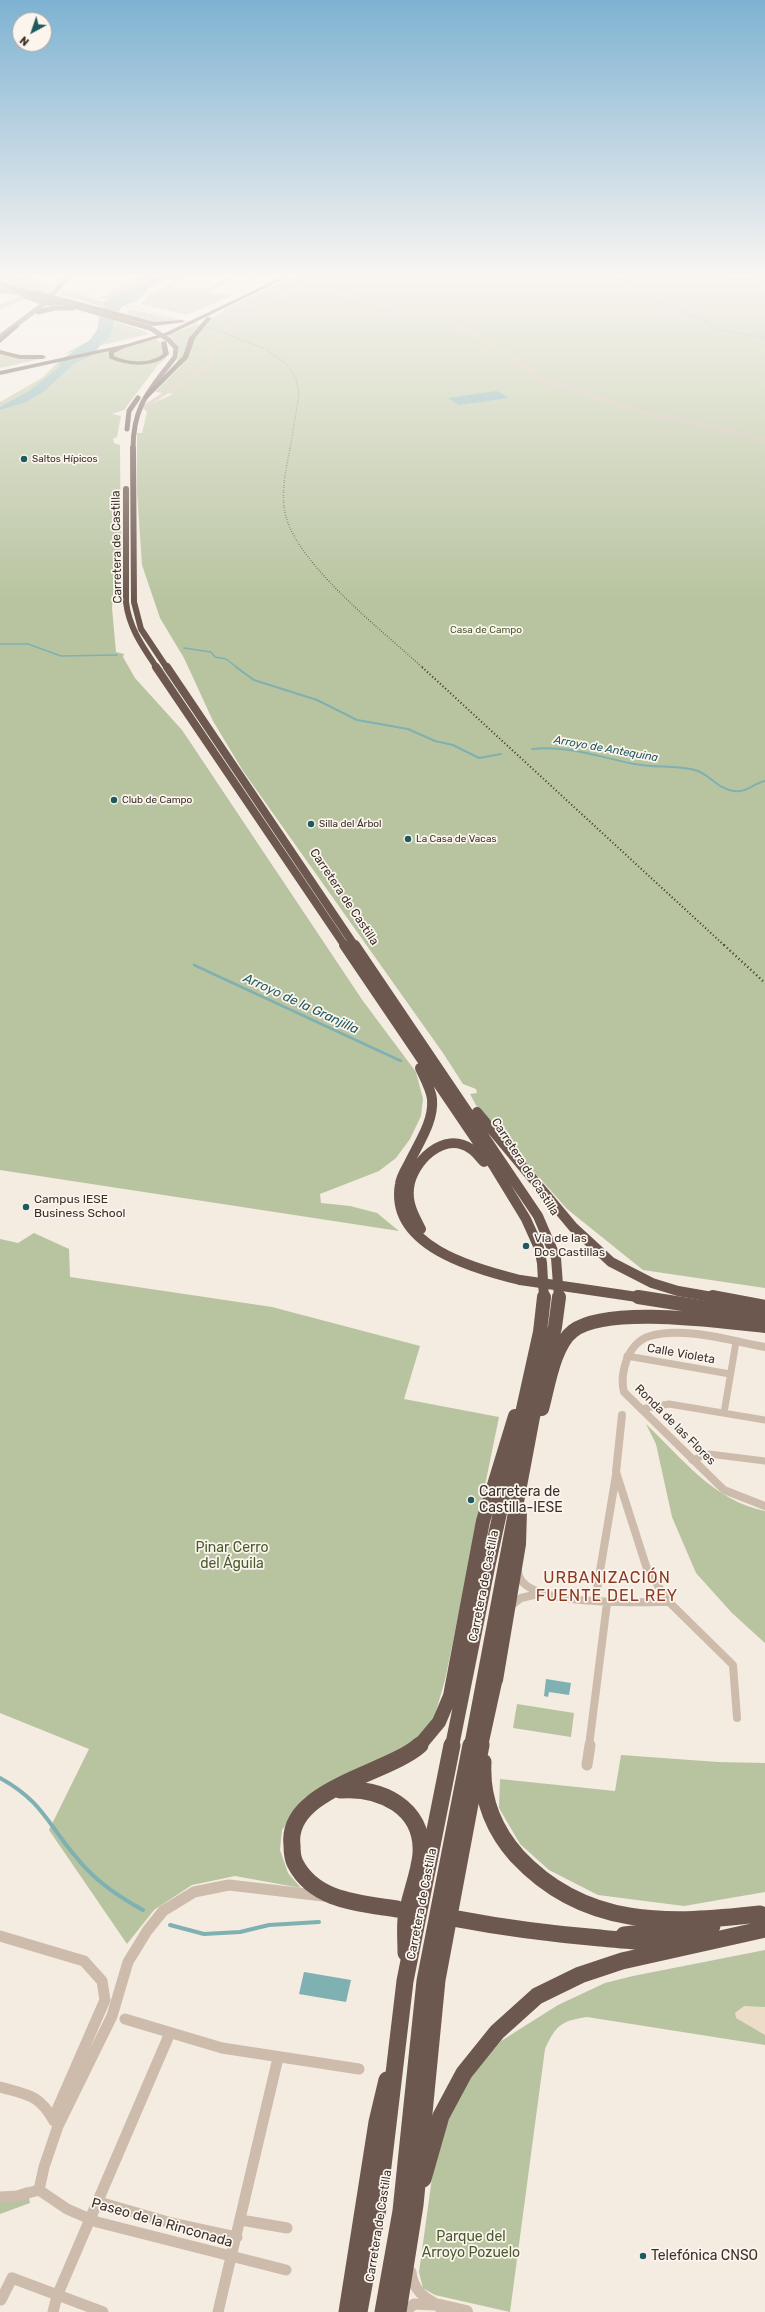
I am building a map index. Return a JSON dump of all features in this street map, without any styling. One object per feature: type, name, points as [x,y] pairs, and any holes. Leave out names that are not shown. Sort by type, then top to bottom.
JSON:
[{"type":"highway","name":"Carretera de Castilla","points":[[150,383],[129,411],[126,432],[126,602],[128,619],[393,1019],[493,1165],[527,1220],[538,1246],[544,1278],[540,1332],[488,1567],[405,1981],[378,2208],[359,2312]]},
{"type":"highway","name":"Carretera de Castilla","points":[[142,640],[136,618],[134,602],[133,451],[135,418],[146,397],[156,383]]},
{"type":"highway","points":[[146,397],[160,383]]},
{"type":"highway","name":"Carretera de Castilla","points":[[155,660],[433,1057],[538,1216],[556,1258],[559,1280],[558,1313],[531,1425],[527,1457],[425,1981],[401,2211],[383,2312]]},
{"type":"highway","points":[[393,1019],[425,1075],[432,1099],[430,1119],[400,1183],[398,1193],[403,1216],[410,1227],[436,1250],[478,1270],[765,1308]]},
{"type":"highway","points":[[433,1057],[448,1073],[475,1110],[573,1227],[604,1257],[631,1273],[678,1291],[765,1308]]},
{"type":"highway","points":[[521,1276],[480,1264],[460,1256],[424,1234],[412,1215],[408,1204],[407,1193],[413,1172],[427,1153],[438,1147],[450,1144],[470,1148],[481,1158],[511,1205],[527,1220]]},
{"type":"highway","points":[[576,1284],[765,1317]]},
{"type":"highway","points":[[527,1457],[559,1352],[573,1331],[599,1321],[642,1318],[765,1326]]},
{"type":"highway","points":[[397,1909],[332,1897],[322,1893],[305,1880],[298,1870],[291,1852],[291,1831],[295,1822],[306,1807],[324,1794],[408,1755],[431,1734],[440,1720],[452,1685],[489,1492],[532,1366]]},
{"type":"highway","points":[[518,1501],[521,1523],[519,1544],[484,1759],[483,1785],[486,1803],[491,1818],[503,1839],[522,1864],[555,1891],[583,1905],[626,1917],[671,1921],[713,1920],[762,1922]]},
{"type":"highway","points":[[398,2312],[416,2205],[437,1980],[476,1769],[497,1673]]},
{"type":"highway","points":[[324,1794],[352,1788],[376,1791],[403,1805],[412,1816],[421,1844],[406,1920],[405,1981]]},
{"type":"highway","points":[[458,1919],[507,1929],[563,1936],[632,1941],[684,1941],[762,1922]]},
{"type":"highway","points":[[416,2205],[441,2116],[464,2074],[497,2032],[537,1996],[580,1975],[622,1961],[762,1922]]},
{"type":"highway","points":[[347,2312],[377,2122],[400,2027]]},
{"type":"street","points":[[144,407],[180,383]]},
{"type":"street","points":[[551,383],[583,392],[634,410],[719,428],[765,441]]},
{"type":"street","name":"Ronda de las Flores","points":[[765,1347],[664,1333],[648,1336],[634,1346],[627,1356],[620,1382],[624,1392],[724,1490],[765,1506]]},
{"type":"street","points":[[724,1413],[736,1342]]},
{"type":"street","name":"Calle Violeta","points":[[627,1356],[730,1374]]},
{"type":"street","points":[[641,1409],[669,1404],[765,1420]]},
{"type":"street","points":[[596,1601],[616,1472],[622,1416]]},
{"type":"street","points":[[692,1460],[709,1454],[765,1462]]},
{"type":"street","points":[[616,1472],[647,1569],[669,1602],[733,1665],[737,1718]]},
{"type":"street","points":[[519,1544],[518,1576],[526,1586],[543,1593],[607,1603],[669,1602]]},
{"type":"street","points":[[507,1611],[516,1600],[526,1595],[543,1593]]},
{"type":"street","points":[[586,1765],[607,1603]]},
{"type":"street","points":[[56,2122],[112,2016],[128,1962],[147,1931],[163,1911],[194,1892],[229,1885],[332,1897]]},
{"type":"street","points":[[0,1936],[84,1961],[102,1981],[105,2000],[56,2122],[39,2190],[17,2196],[0,2198]]},
{"type":"street","points":[[125,2019],[222,2048],[278,2058],[359,2069]]},
{"type":"street","points":[[53,2312],[57,2296],[99,2202],[170,2033]]},
{"type":"street","points":[[218,2312],[237,2238],[278,2058]]},
{"type":"street","points":[[0,2087],[36,2098],[46,2107],[56,2122]]},
{"type":"street","name":"Paseo de la Rinconada","points":[[39,2190],[57,2205],[90,2220],[232,2258],[286,2270]]},
{"type":"street","points":[[99,2202],[168,2222],[237,2238]]},
{"type":"street","points":[[241,2220],[287,2228]]},
{"type":"street","points":[[409,2250],[412,2280],[417,2292],[440,2306]]},
{"type":"street","points":[[1,2300],[12,2278],[103,2312]]},
{"type":"street","points":[[405,2312],[414,2304],[440,2306],[466,2312]]},
{"type":"green space","name":"Club de Campo","points":[[33,383],[144,383],[124,410],[112,414],[121,416],[117,437],[113,439],[114,443],[120,445],[121,564],[115,570],[112,608],[116,652],[124,654],[123,657],[135,678],[182,730],[363,1001],[416,1072],[423,1099],[421,1116],[410,1139],[396,1158],[379,1171],[320,1194],[321,1203],[350,1206],[377,1213],[399,1231],[0,1170],[0,402]]},
{"type":"green space","name":"Casa de Campo","points":[[164,383],[765,383],[765,1288],[643,1270],[567,1209],[477,1107],[470,1094],[477,1093],[476,1089],[463,1084],[443,1053],[243,771],[213,721],[184,658],[160,618],[142,565],[137,492],[137,433],[142,433],[147,412],[144,409],[151,404],[173,394],[155,392]]},
{"type":"green space","name":"Pinar Cerro del Águila","points":[[34,1233],[69,1249],[70,1277],[272,1307],[420,1346],[404,1399],[499,1417],[445,1680],[434,1718],[419,1739],[304,1798],[282,1830],[280,1850],[288,1873],[301,1888],[235,1876],[192,1885],[154,1910],[127,1944],[49,1830],[89,1749],[0,1713],[0,1239],[18,1243]]},
{"type":"green space","points":[[646,1424],[700,1477],[715,1488],[730,1498],[747,1506],[765,1511],[765,1643],[732,1613],[696,1573],[672,1517],[656,1444]]},
{"type":"green space","points":[[517,1704],[574,1713],[571,1737],[513,1728]]},
{"type":"green space","points":[[621,1755],[718,1762],[765,1763],[765,1892],[684,1906],[598,1895],[549,1870],[520,1844],[499,1808],[500,1779],[615,1791]]},
{"type":"green space","name":"Parque del Arroyo Pozuelo","points":[[765,1950],[765,2045],[587,2017],[571,2020],[556,2029],[545,2049],[510,2312],[435,2295],[423,2288],[419,2272],[436,2149],[454,2106],[472,2075],[501,2041],[558,2005],[605,1983]]},
{"type":"green space","points":[[27,2187],[30,2203],[0,2214],[0,2195],[3,2196]]},
{"type":"shaded area","points":[[744,2006],[765,2007],[765,2035],[736,2018],[735,2013]]},
{"type":"water","points":[[40,383],[53,383],[42,393],[26,402],[0,410],[0,407],[31,390]]},
{"type":"water","points":[[497,391],[509,398],[459,405],[448,398]]},
{"type":"water","points":[[546,1679],[571,1683],[569,1695],[549,1692],[548,1697],[544,1696]]},
{"type":"water","points":[[304,1972],[351,1980],[346,2002],[299,1994]]},
{"type":"waterway","name":"Arroyo de Antequina","points":[[0,644],[28,644],[61,656],[117,655]]},
{"type":"waterway","name":"Arroyo de Antequina","points":[[184,648],[211,652],[215,657],[226,659],[238,668]]},
{"type":"waterway","name":"Arroyo de Antequina","points":[[236,667],[254,680],[317,700],[357,720],[408,729],[435,741],[453,745],[479,758],[501,754]]},
{"type":"waterway","name":"Arroyo de Antequina","points":[[532,749],[545,748],[571,750],[634,764],[695,770],[705,775],[718,785],[734,791],[742,791],[765,781]]},
{"type":"waterway","name":"Arroyo de la Granjilla","points":[[194,965],[401,1061]]},
{"type":"waterway","points":[[0,1778],[26,1795],[35,1804],[66,1845],[90,1873],[115,1893],[143,1910]]},
{"type":"waterway","points":[[170,1925],[204,1934],[240,1932],[269,1925],[319,1922]]},
{"type":"railway","points":[[290,449],[299,394],[297,383]]},
{"type":"railway","points":[[290,448],[284,482],[284,509],[294,536],[308,557],[345,598],[423,668]]},
{"type":"railway","points":[[422,667],[725,946]]},
{"type":"railway","points":[[724,945],[765,983]]},
{"type":"place","name":"Saltos Hípicos","points":[[24,459]]},
{"type":"place","name":"Club de Campo","points":[[114,800]]},
{"type":"place","name":"Silla del Árbol","points":[[311,824]]},
{"type":"place","name":"La Casa de Vacas","points":[[408,839]]},
{"type":"place","name":"Campus IESE Business School","points":[[26,1207]]},
{"type":"place","name":"Vía de las Dos Castillas","points":[[526,1246]]},
{"type":"place","name":"Carretera de Castilla-IESE","points":[[471,1500]]},
{"type":"place","name":"Telefónica CNSO","points":[[643,2256]]},
{"type":"district","name":"URBANIZACIÓN FUENTE DEL REY","points":[[607,1587]]}]
